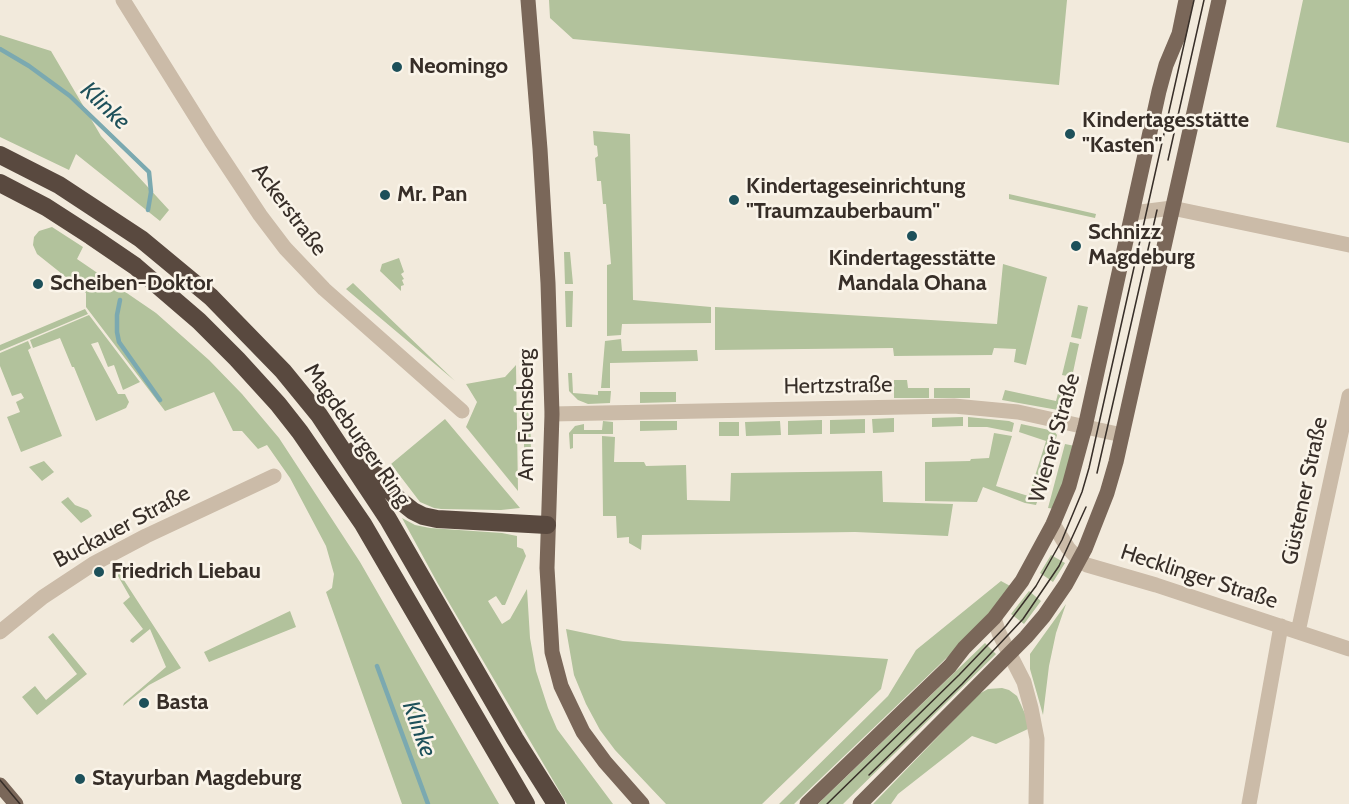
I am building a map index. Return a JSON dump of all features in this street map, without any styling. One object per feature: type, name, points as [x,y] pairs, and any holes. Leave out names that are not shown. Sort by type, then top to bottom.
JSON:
[{"type":"highway","name":"Magdeburger Ring","points":[[0,154],[100,211],[141,239],[176,267],[244,329],[283,371],[319,415],[388,519],[514,739],[556,804]]},
{"type":"highway","name":"Magdeburger Ring","points":[[0,183],[64,219],[135,266],[199,321],[278,404],[363,524],[526,804]]},
{"type":"highway","points":[[319,415],[398,499],[414,512],[437,519],[547,525]]},
{"type":"main road","name":"Am Fuchsberg","points":[[528,0],[546,240],[552,414],[547,525],[550,636],[561,686],[571,711],[588,740],[642,804]]},
{"type":"main road","name":"Wiener Straße","points":[[807,804],[950,666],[964,648],[994,618],[1022,581],[1053,524],[1069,486],[1085,427],[1159,91],[1166,64],[1179,34],[1186,0]]},
{"type":"main road","points":[[860,804],[1044,616],[1080,561],[1107,493],[1122,435],[1219,0]]},
{"type":"main road","points":[[0,785],[16,804]]},
{"type":"street","name":"Ackerstraße","points":[[123,0],[211,141],[285,248],[324,289],[462,411]]},
{"type":"street","points":[[1133,213],[1172,208],[1349,245]]},
{"type":"street","name":"Güstener Straße","points":[[1298,632],[1349,396]]},
{"type":"street","name":"Hertzstraße","points":[[552,414],[954,406],[1018,412],[1122,435]]},
{"type":"street","name":"Buckauer Straße","points":[[0,632],[43,597],[93,564],[146,536],[274,476]]},
{"type":"street","points":[[1053,524],[1062,540],[1080,561]]},
{"type":"street","name":"Hecklinger Straße","points":[[1080,561],[1349,649]]},
{"type":"street","points":[[994,618],[1024,682],[1034,719],[1037,739],[1036,804]]},
{"type":"street","points":[[1249,804],[1281,626]]},
{"type":"green space","points":[[549,0],[1067,0],[1059,85],[573,39],[550,18]]},
{"type":"green space","points":[[1303,0],[1349,0],[1349,143],[1276,127]]},
{"type":"green space","points":[[0,35],[51,51],[101,136],[169,210],[160,221],[76,154],[69,170],[0,137]]},
{"type":"green space","points":[[593,131],[630,134],[633,300],[711,307],[711,323],[622,324],[621,335],[607,336],[607,265],[611,264],[606,204],[603,204],[601,181],[597,181],[595,158],[598,156]]},
{"type":"green space","points":[[1009,194],[1096,214],[1095,218],[1009,199]]},
{"type":"green space","points":[[52,227],[83,247],[77,259],[156,313],[209,360],[242,394],[279,438],[360,562],[499,804],[402,804],[326,592],[332,588],[334,574],[326,546],[290,478],[267,445],[258,449],[242,431],[233,431],[214,392],[165,411],[86,307],[86,293],[37,254],[33,245],[34,237],[39,231]]},
{"type":"green space","points":[[564,252],[570,252],[573,284],[565,284]]},
{"type":"green space","points":[[399,258],[404,272],[401,274],[404,285],[401,286],[401,291],[380,271],[382,264]]},
{"type":"green space","points":[[1003,264],[1047,277],[1026,365],[1014,362],[1016,349],[994,348],[992,355],[894,356],[893,348],[715,350],[715,307],[997,324]]},
{"type":"green space","points":[[353,283],[455,381],[346,289]]},
{"type":"green space","points":[[565,291],[573,291],[572,327],[566,327]]},
{"type":"green space","points":[[1078,305],[1088,307],[1081,339],[1071,337]]},
{"type":"green space","points":[[85,309],[88,314],[0,351],[0,345]]},
{"type":"green space","points":[[89,315],[140,382],[123,390],[114,365],[108,367],[98,342],[91,344],[118,394],[125,394],[129,402],[126,408],[96,421],[60,338],[33,348],[30,340]]},
{"type":"green space","points":[[621,339],[622,351],[697,350],[698,361],[610,363],[610,388],[601,388],[605,341]]},
{"type":"green space","points":[[28,341],[31,348],[28,350],[62,436],[21,452],[7,417],[20,412],[16,402],[24,398],[21,393],[12,396],[0,366],[0,353]]},
{"type":"green space","points":[[1070,342],[1079,344],[1072,377],[1062,375]]},
{"type":"green space","points":[[516,365],[518,491],[466,427],[477,402],[466,384],[505,377]]},
{"type":"green space","points":[[568,373],[572,373],[573,393],[598,395],[598,391],[611,391],[610,403],[588,404],[578,400],[569,391]]},
{"type":"green space","points":[[894,380],[907,380],[908,388],[929,388],[929,398],[894,398]]},
{"type":"green space","points":[[1061,382],[1070,384],[1065,406],[1062,409],[1002,400],[1005,390],[1056,401]]},
{"type":"green space","points":[[934,388],[970,388],[970,398],[934,398]]},
{"type":"green space","points":[[640,392],[676,392],[676,402],[640,403]]},
{"type":"green space","points":[[530,403],[531,453],[524,453],[524,404]]},
{"type":"green space","points":[[963,417],[963,426],[932,427],[932,418]]},
{"type":"green space","points":[[968,417],[1009,421],[1014,423],[1012,432],[987,427],[968,427]]},
{"type":"green space","points":[[894,418],[894,432],[873,433],[872,419]]},
{"type":"green space","points":[[445,419],[520,508],[441,509],[420,502],[391,464]]},
{"type":"green space","points":[[865,419],[865,433],[830,434],[830,420]]},
{"type":"green space","points":[[822,420],[822,434],[788,435],[788,421]]},
{"type":"green space","points":[[603,421],[613,422],[613,434],[573,434],[573,448],[570,449],[569,433],[575,426],[584,424],[584,430],[602,430]]},
{"type":"green space","points":[[640,421],[677,421],[677,430],[640,431]]},
{"type":"green space","points":[[780,421],[781,435],[746,436],[745,422]]},
{"type":"green space","points":[[719,422],[739,422],[739,436],[719,436]]},
{"type":"green space","points":[[1021,424],[1054,431],[1057,435],[1039,498],[1029,495],[1046,441],[1019,432]]},
{"type":"green space","points":[[994,433],[1012,436],[996,486],[1038,499],[1036,505],[983,487],[977,502],[925,501],[925,462],[970,461],[971,459],[989,458]]},
{"type":"green space","points":[[602,436],[615,437],[614,462],[644,462],[646,466],[686,465],[687,500],[730,501],[731,473],[882,471],[883,502],[953,504],[948,536],[855,532],[642,535],[641,550],[629,543],[629,537],[617,538],[616,516],[603,516]]},
{"type":"green space","points":[[1065,444],[1075,446],[1055,509],[1048,508]]},
{"type":"green space","points":[[44,461],[54,472],[42,481],[29,467]]},
{"type":"green space","points":[[68,497],[75,505],[88,510],[92,516],[81,523],[61,502]]},
{"type":"green space","points":[[402,518],[415,525],[430,528],[517,536],[517,547],[523,549],[526,556],[505,605],[502,605],[496,596],[488,601],[502,624],[510,619],[527,589],[530,638],[536,671],[548,708],[557,729],[613,804],[567,804]]},
{"type":"green space","points":[[1051,555],[1065,563],[1053,582],[1040,573]]},
{"type":"green space","points":[[116,568],[181,668],[149,685],[123,706],[166,667],[150,629],[133,643],[130,641],[143,629],[123,603],[130,597],[114,569]]},
{"type":"green space","points":[[1001,581],[1012,587],[960,645],[794,804],[779,804],[888,696],[916,650]]},
{"type":"green space","points":[[1029,591],[1041,601],[1024,624],[1011,614]]},
{"type":"green space","points":[[1066,604],[1056,633],[1049,666],[1043,715],[1030,669],[1030,654]]},
{"type":"green space","points":[[290,611],[296,627],[209,662],[204,652]]},
{"type":"green space","points":[[566,629],[623,641],[888,659],[881,689],[762,804],[666,804],[615,750],[600,730],[574,675]]},
{"type":"green space","points":[[53,633],[87,674],[37,715],[22,697],[35,686],[46,700],[77,674],[48,637]]},
{"type":"green space","points":[[985,643],[996,654],[843,804],[818,804]]},
{"type":"green space","points":[[1002,688],[1017,696],[1026,716],[1028,729],[996,744],[972,736],[898,794],[891,804],[873,804],[979,694],[988,689]]},
{"type":"waterway","name":"Klinke","points":[[0,49],[29,66],[70,96],[149,172],[151,192],[148,210]]},
{"type":"waterway","name":"Klinke","points":[[120,300],[117,315],[119,342],[160,400]]},
{"type":"waterway","name":"Klinke","points":[[377,666],[428,804]]},
{"type":"tram line","points":[[827,804],[1006,626],[1036,586],[1062,540],[1082,492],[1089,468],[1194,0]]},
{"type":"tram line","points":[[1168,160],[1204,0]]},
{"type":"tram line","points":[[1097,473],[1157,210]]},
{"type":"tram line","points":[[869,775],[962,684],[1023,619],[1059,566],[1086,507]]},
{"type":"tram line","points":[[0,780],[20,804]]},
{"type":"place","name":"Neomingo","points":[[397,67]]},
{"type":"place","name":"Kindertagesstätte \"Kasten\"","points":[[1070,134]]},
{"type":"place","name":"Mr. Pan","points":[[385,195]]},
{"type":"place","name":"Kindertageseinrichtung \"Traumzauberbaum\"","points":[[734,200]]},
{"type":"place","name":"Kindertagesstätte Mandala Ohana","points":[[912,236]]},
{"type":"place","name":"Schnizz Magdeburg","points":[[1076,246]]},
{"type":"place","name":"Scheiben-Doktor","points":[[38,284]]},
{"type":"place","name":"Friedrich Liebau","points":[[99,572]]},
{"type":"place","name":"Basta","points":[[144,703]]},
{"type":"place","name":"Stayurban Magdeburg","points":[[80,779]]}]
